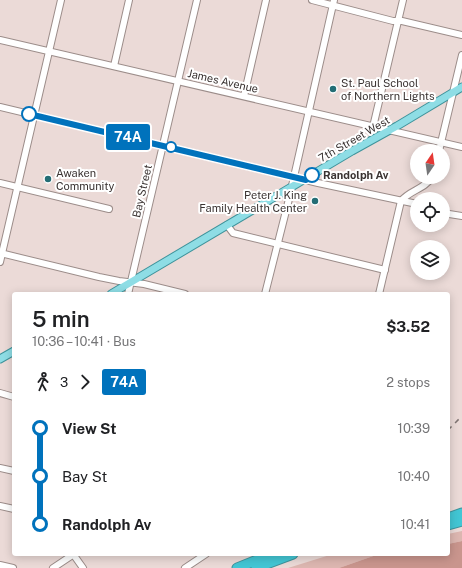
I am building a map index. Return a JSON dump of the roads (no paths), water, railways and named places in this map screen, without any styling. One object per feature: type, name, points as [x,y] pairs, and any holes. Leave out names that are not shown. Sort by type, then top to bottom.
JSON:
[{"type":"highway","points":[[450,517],[462,513]]},
{"type":"highway","points":[[450,524],[462,521]]},
{"type":"highway","points":[[237,568],[267,556]]},
{"type":"highway","points":[[256,568],[288,556]]},
{"type":"main road","name":"7th Street West","points":[[114,292],[462,87]]},
{"type":"main road","points":[[0,359],[12,352]]},
{"type":"street","points":[[0,262],[61,0]]},
{"type":"street","points":[[114,66],[129,0]]},
{"type":"street","name":"Bay Street","points":[[128,292],[197,0]]},
{"type":"street","points":[[244,96],[266,0]]},
{"type":"street","points":[[312,0],[333,3],[398,21],[462,35]]},
{"type":"street","points":[[373,127],[402,0]]},
{"type":"street","points":[[265,292],[294,177],[333,3]]},
{"type":"street","name":"James Avenue","points":[[0,40],[462,147]]},
{"type":"street","points":[[441,142],[462,54]]},
{"type":"street","points":[[0,107],[306,180],[410,203]]},
{"type":"street","points":[[0,183],[109,209]]},
{"type":"street","points":[[380,292],[401,201],[410,193],[426,184]]},
{"type":"street","points":[[450,214],[462,216]]},
{"type":"street","points":[[227,225],[233,233],[385,270]]},
{"type":"street","points":[[1,253],[99,277],[144,284],[177,292]]},
{"type":"street","points":[[0,393],[12,396]]},
{"type":"street","points":[[0,468],[12,471]]},
{"type":"street","points":[[0,506],[12,509]]},
{"type":"street","points":[[53,568],[70,556]]},
{"type":"street","points":[[74,556],[83,568]]},
{"type":"street","points":[[185,568],[203,556]]},
{"type":"street","points":[[0,565],[13,568]]},
{"type":"railway","points":[[450,428],[462,416]]},
{"type":"place","name":"St. Paul School of Northern Lights","points":[[333,89]]},
{"type":"place","name":"Randolph Av","points":[[312,175]]},
{"type":"place","name":"Awaken Community","points":[[48,179]]},
{"type":"place","name":"Peter J. King Family Health Center","points":[[315,201]]}]
